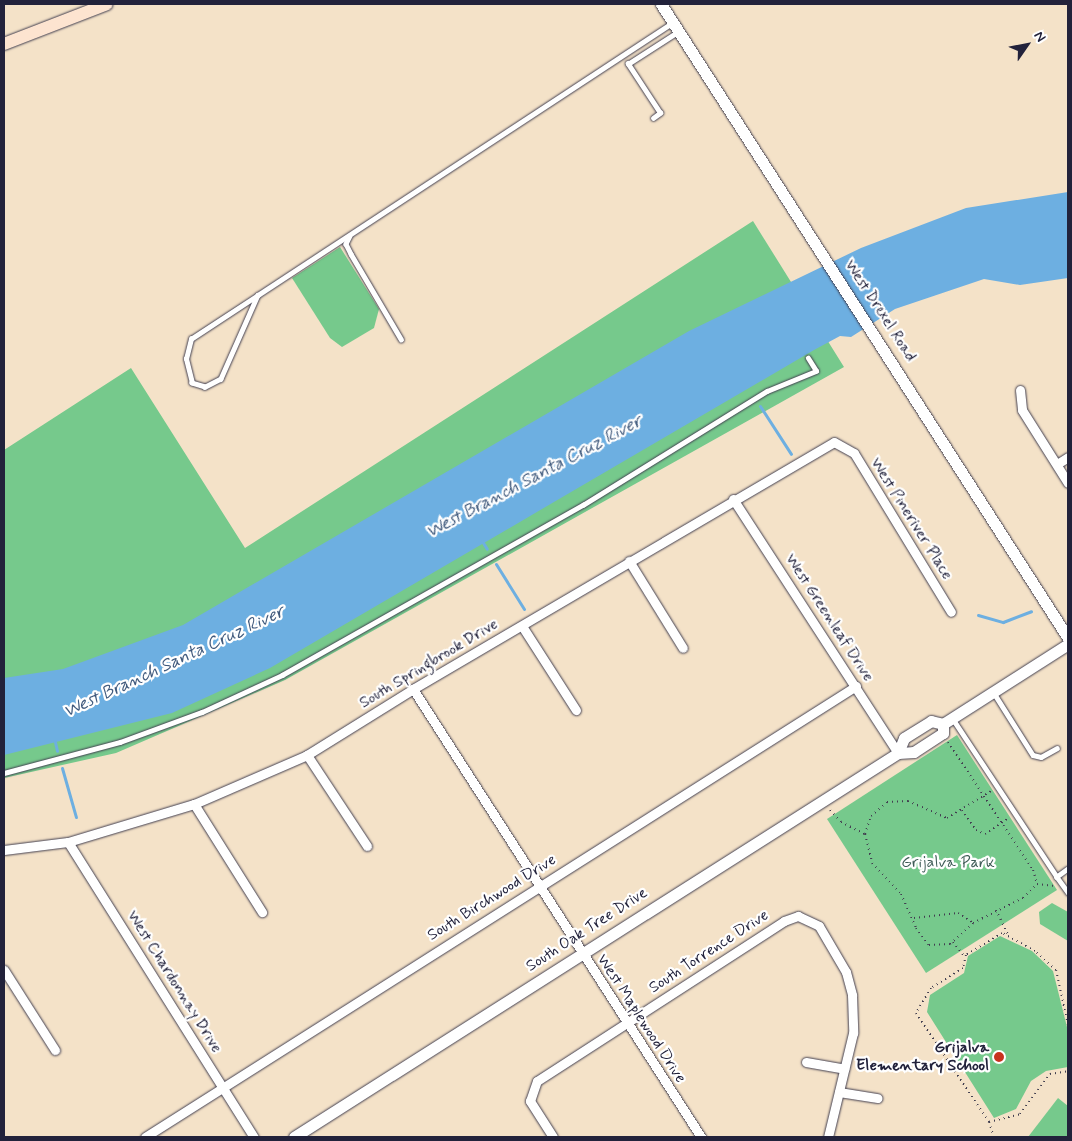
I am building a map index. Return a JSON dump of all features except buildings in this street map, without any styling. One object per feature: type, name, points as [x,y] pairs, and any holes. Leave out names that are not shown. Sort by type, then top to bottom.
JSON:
[{"type":"main road","points":[[4,44],[107,4]]},
{"type":"street","name":"West Drexel Road","points":[[662,4],[1068,638]]},
{"type":"street","points":[[1020,390],[1022,410],[1058,464],[1068,483]]},
{"type":"street","name":"South Springbrook Drive","points":[[4,850],[68,842],[194,804],[307,756],[413,689],[733,499],[828,444],[844,439]]},
{"type":"street","name":"West Pineriver Place","points":[[844,439],[952,612]]},
{"type":"street","points":[[1058,464],[1068,457]]},
{"type":"street","name":"West Greenleaf Drive","points":[[733,499],[898,753]]},
{"type":"street","points":[[629,561],[683,648]]},
{"type":"street","points":[[522,626],[576,710]]},
{"type":"street","name":"South Oak Tree Drive","points":[[898,753],[904,738],[931,721],[948,721],[1068,644]]},
{"type":"street","name":"South Birchwood Drive","points":[[145,1137],[856,686]]},
{"type":"street","name":"West Maplewood Drive","points":[[413,689],[580,954],[701,1137]]},
{"type":"street","name":"South Oak Tree Drive","points":[[294,1137],[822,800],[898,753],[914,752],[943,733],[948,721]]},
{"type":"street","points":[[307,756],[367,846]]},
{"type":"street","points":[[194,804],[262,912]]},
{"type":"street","name":"West Chardonnay Drive","points":[[68,842],[254,1137]]},
{"type":"street","name":"South Torrence Drive","points":[[552,1137],[530,1101],[527,1087],[784,921],[806,914],[816,922],[834,952],[852,996],[853,1033],[844,1069]]},
{"type":"street","points":[[4,970],[55,1050]]},
{"type":"street","points":[[806,1062],[844,1069],[828,1137]]},
{"type":"street","points":[[840,1092],[878,1098]]},
{"type":"lane","points":[[653,118],[660,113],[628,64],[678,28]]},
{"type":"lane","points":[[258,295],[221,379],[205,387],[192,383],[186,358],[191,339],[350,234],[678,28]]},
{"type":"lane","points":[[350,234],[346,244],[401,339]]},
{"type":"lane","points":[[4,773],[120,742],[202,712],[282,675],[583,505],[767,392],[816,370],[808,358]]},
{"type":"lane","points":[[993,692],[1033,755],[1041,757],[1057,748]]},
{"type":"lane","points":[[948,721],[998,787],[1068,892]]},
{"type":"lane","points":[[1056,876],[1068,869]]},
{"type":"path","points":[[947,740],[1002,824],[1037,884],[1052,888],[1061,883]]},
{"type":"path","points":[[998,787],[947,818],[908,801],[887,802],[871,816],[865,834],[872,863],[901,894],[929,945],[940,947],[953,942],[973,922],[1023,898],[1037,884]]},
{"type":"path","points":[[822,800],[841,822],[865,834]]},
{"type":"path","points":[[962,810],[976,830],[985,834],[1016,814]]},
{"type":"path","points":[[996,910],[1010,937]]},
{"type":"path","points":[[914,918],[958,913],[973,922]]},
{"type":"path","points":[[994,1137],[989,1122],[916,1013],[932,988],[963,968],[965,958],[1002,933],[1056,970],[1068,1025]]},
{"type":"path","points":[[953,942],[965,958]]},
{"type":"path","points":[[989,1122],[1020,1114],[1050,1074],[1068,1071]]},
{"type":"green space","points":[[753,221],[844,367],[285,680],[116,753],[4,778],[4,450],[131,368],[245,548]]},
{"type":"green space","points":[[340,247],[379,309],[374,328],[342,347],[330,338],[292,278]]},
{"type":"green space","name":"Grijalva Park","points":[[957,735],[1057,890],[926,973],[827,819]]},
{"type":"green space","points":[[1052,903],[1068,912],[1068,941],[1040,924],[1039,912]]},
{"type":"green space","points":[[1000,936],[1032,951],[1053,971],[1068,1031],[1068,1067],[1046,1071],[1031,1081],[1016,1109],[994,1118],[927,1012],[930,995],[964,973],[968,956]]},
{"type":"green space","points":[[1058,1098],[1068,1106],[1068,1137],[1028,1137]]},
{"type":"water","name":"West Branch Santa Cruz River","points":[[1068,192],[1068,278],[1020,285],[984,279],[895,309],[851,337],[840,336],[814,350],[270,668],[172,713],[4,755],[4,678],[63,669],[183,625],[689,331],[861,248],[966,208]]},
{"type":"waterway","points":[[760,406],[791,454]]},
{"type":"waterway","points":[[482,541],[487,549]]},
{"type":"waterway","points":[[496,564],[524,609]]},
{"type":"waterway","points":[[978,615],[1003,622],[1031,611]]},
{"type":"waterway","points":[[55,742],[57,751]]},
{"type":"waterway","points":[[62,768],[76,817]]},
{"type":"place","name":"Grijalva Elementary School","points":[[999,1057]]}]
